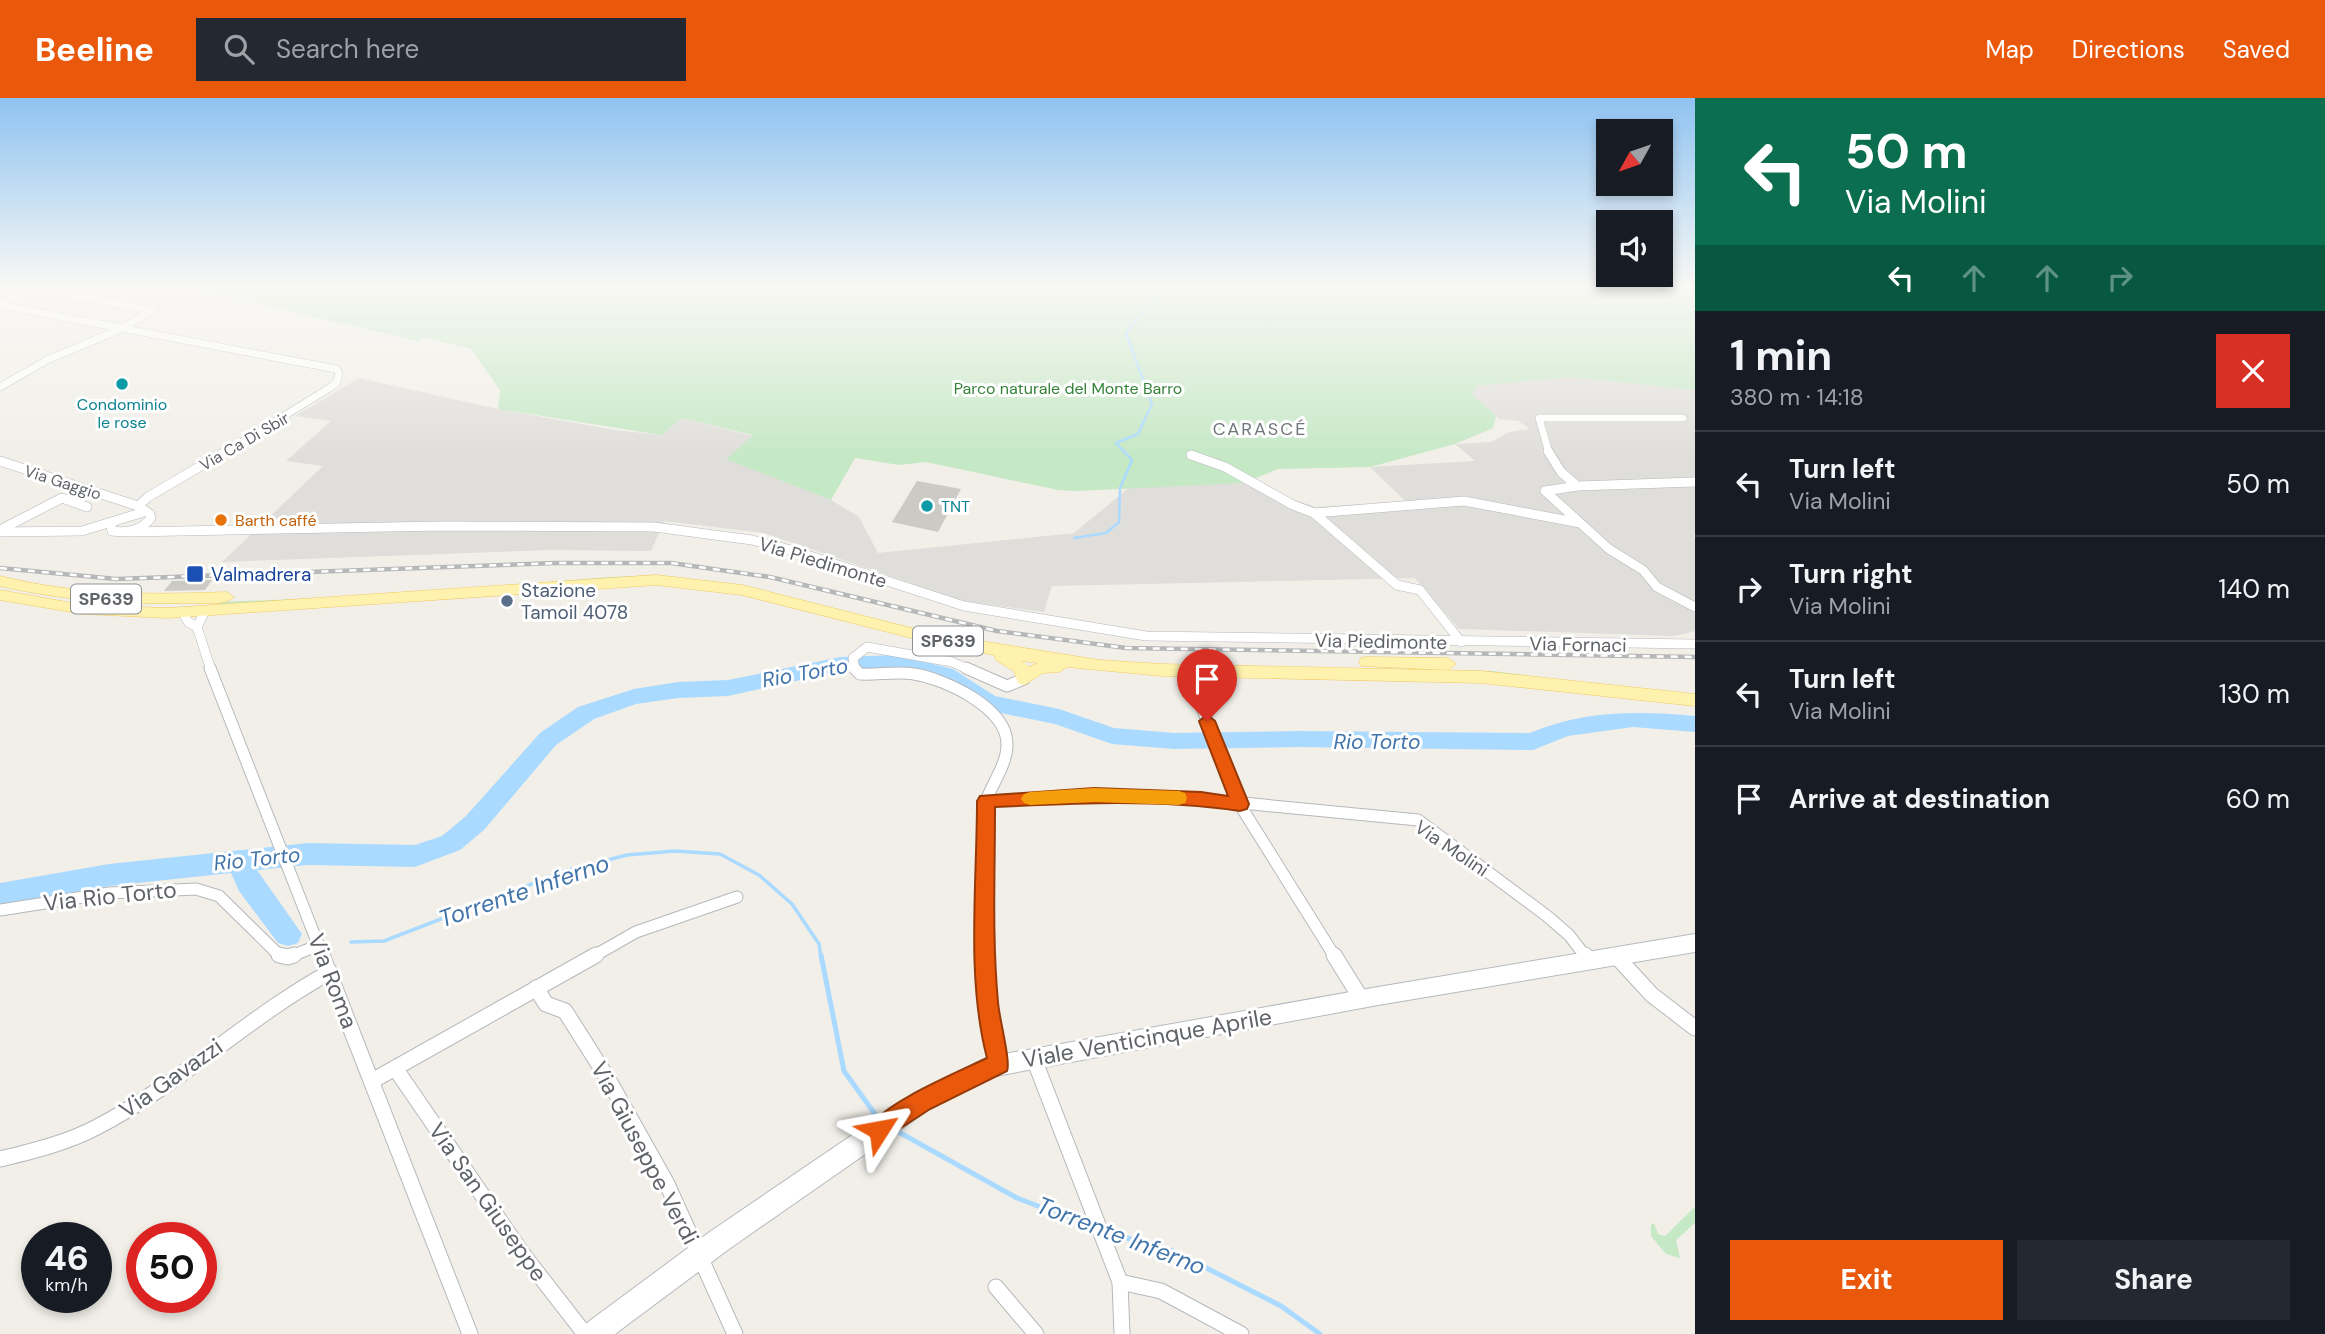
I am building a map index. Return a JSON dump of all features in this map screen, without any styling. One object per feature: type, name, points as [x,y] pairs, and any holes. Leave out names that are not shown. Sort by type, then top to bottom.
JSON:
[{"type":"main road","name":"SP639","points":[[0,595],[28,602],[99,612],[183,612],[209,604],[616,572],[680,573],[757,583],[935,628],[1047,649],[1128,658],[1480,666],[1695,688]]},
{"type":"main road","name":"SP639","points":[[0,582],[38,592],[100,599],[209,604],[656,580],[754,592],[972,646],[1099,666],[1163,670],[1481,677],[1695,700]]},
{"type":"main road","points":[[972,646],[1015,662],[1022,668],[1024,679],[1048,665],[1099,666]]},
{"type":"main road","name":"Viale Venticinque Aprile","points":[[593,1334],[700,1255],[922,1101],[999,1063],[1695,943]]},
{"type":"street","points":[[0,387],[47,360],[84,345]]},
{"type":"street","name":"Via Ca Di Sbir","points":[[141,509],[148,497],[291,414],[331,387],[340,377],[336,369],[205,345]]},
{"type":"street","points":[[1577,486],[1566,478],[1544,446],[1539,418],[1683,418]]},
{"type":"street","points":[[1191,454],[1224,467],[1293,505],[1314,513],[1397,585],[1420,590],[1461,642]]},
{"type":"street","name":"Via Gaggio","points":[[0,461],[141,509]]},
{"type":"street","points":[[1695,482],[1577,486],[1545,491],[1609,549],[1643,570],[1666,594],[1695,607]]},
{"type":"street","points":[[0,531],[62,498],[87,507]]},
{"type":"street","points":[[1314,513],[1464,501],[1580,523]]},
{"type":"street","name":"Via Gaggio","points":[[123,516],[127,503]]},
{"type":"street","points":[[0,531],[81,531],[111,524],[141,509],[150,514],[151,521],[130,532],[113,531],[111,524]]},
{"type":"street","name":"Via Piedimonte","points":[[151,521],[180,531]]},
{"type":"street","name":"Via Piedimonte","points":[[130,532],[442,526],[654,527],[752,540],[848,567],[964,606],[1102,630],[1146,636],[1461,642]]},
{"type":"street","points":[[197,627],[209,604]]},
{"type":"street","name":"Via Roma","points":[[183,612],[188,622],[197,627],[470,1334]]},
{"type":"street","name":"Via Fornaci","points":[[1461,642],[1695,644]]},
{"type":"street","points":[[999,1063],[989,1027],[986,980],[986,801],[1007,743],[1002,722],[993,712],[951,686],[928,676],[913,673],[860,674],[853,663],[867,647],[878,648],[952,662],[1007,686],[1024,679]]},
{"type":"street","points":[[1201,705],[1240,804],[1362,1000]]},
{"type":"street","name":"Via Molini","points":[[986,801],[1094,795],[1201,799],[1418,820],[1547,916],[1569,935],[1589,960]]},
{"type":"street","name":"Via Rio Torto","points":[[0,910],[109,893],[196,889],[219,896],[279,955],[288,957],[319,945]]},
{"type":"street","points":[[372,1081],[636,932],[737,897]]},
{"type":"street","points":[[1616,956],[1652,995],[1695,1028]]},
{"type":"street","name":"Via Gavazzi","points":[[0,1159],[71,1138],[104,1123],[293,992],[330,972]]},
{"type":"street","name":"Via Giuseppe Verdi","points":[[536,988],[545,1004],[565,1011],[608,1079],[667,1184],[735,1334]]},
{"type":"street","points":[[1034,1059],[1113,1262],[1119,1282],[1122,1334]]},
{"type":"street","name":"Via San Giuseppe","points":[[395,1068],[522,1253],[585,1334]]},
{"type":"street","points":[[1119,1282],[1161,1291],[1241,1334]]},
{"type":"street","points":[[996,1287],[1036,1334]]},
{"type":"shaded area","points":[[1570,377],[1695,390],[1695,631],[1674,636],[1459,629],[1415,578],[1052,586],[1044,612],[963,601],[764,533],[664,521],[651,551],[549,550],[222,562],[323,466],[286,461],[331,421],[295,416],[359,378],[498,409],[615,430],[661,435],[682,418],[754,436],[727,459],[831,500],[859,517],[878,553],[1074,533],[1131,486],[1244,483],[1316,507],[1405,501],[1370,467],[1475,461],[1455,444],[1491,442],[1509,432],[1530,429],[1518,421],[1499,419],[1472,394],[1477,386]]},
{"type":"green space","name":"Parco naturale del Monte Barro","points":[[454,345],[1695,345],[1695,390],[1570,377],[1477,386],[1472,394],[1496,416],[1493,428],[1455,444],[1370,467],[1278,469],[1244,483],[1077,491],[1058,490],[926,462],[899,465],[855,458],[831,500],[726,459],[753,435],[682,418],[661,435],[498,409],[500,390],[471,349]]},
{"type":"green space","points":[[660,576],[737,584],[769,592],[668,577],[614,578],[402,596],[216,605],[220,602],[396,595],[609,577]]},
{"type":"green space","points":[[798,599],[945,636],[1064,656],[1144,664],[1493,671],[1695,697],[1493,673],[1167,666],[1061,657],[939,636]]},
{"type":"green space","points":[[1695,1207],[1695,1223],[1676,1240],[1680,1258],[1666,1254],[1651,1236],[1651,1225],[1654,1223],[1658,1234],[1665,1236]]},
{"type":"building","name":"TNT","points":[[917,481],[961,489],[938,532],[892,522]]},
{"type":"building","points":[[212,580],[205,590],[164,591],[172,581]]},
{"type":"waterway","points":[[1074,538],[1106,533],[1119,522],[1120,488],[1132,460],[1116,443],[1138,434],[1152,404],[1130,345]]},
{"type":"waterway","name":"Rio Torto","points":[[240,861],[308,854],[415,856],[451,843],[475,823],[548,739],[586,713],[634,697],[678,690],[728,688],[841,664],[897,662],[922,667],[945,674],[989,703],[1059,717],[1112,736],[1174,741],[1299,739],[1533,742],[1564,728],[1633,719],[1695,724]]},
{"type":"waterway","name":"Torrente Inferno","points":[[351,942],[384,941],[568,870],[627,855],[675,851],[720,854],[759,875],[792,904],[819,944],[821,957]]},
{"type":"waterway","name":"Rio Torto","points":[[0,894],[109,875],[240,861]]},
{"type":"waterway","name":"Torrente Inferno","points":[[240,861],[248,883],[288,934]]},
{"type":"waterway","name":"Torrente Inferno","points":[[821,955],[844,1071],[880,1121]]},
{"type":"waterway","name":"Torrente Inferno","points":[[895,1130],[1017,1198],[1095,1228]]},
{"type":"waterway","name":"Torrente Inferno","points":[[1106,1232],[1173,1251],[1281,1306],[1320,1334]]},
{"type":"railway","points":[[0,568],[116,579],[556,563],[671,563],[770,577],[997,631],[1126,648],[1695,657]]},
{"type":"slow traffic","points":[[1030,799],[1094,795],[1179,798]]},
{"type":"place","name":"Condominio le rose","points":[[122,384]]},
{"type":"place","name":"TNT","points":[[927,506]]},
{"type":"place","name":"Barth caffé","points":[[221,520]]},
{"type":"place","name":"Valmadrera","points":[[195,574]]},
{"type":"place","name":"Stazione Tamoil 4078","points":[[507,601]]},
{"type":"district","name":"CARASCÉ","points":[[1260,429]]},
{"type":"route","points":[[879,1130],[922,1101],[999,1063],[989,1027],[986,980],[986,801],[1094,795],[1201,799],[1240,804],[1207,721]]}]
